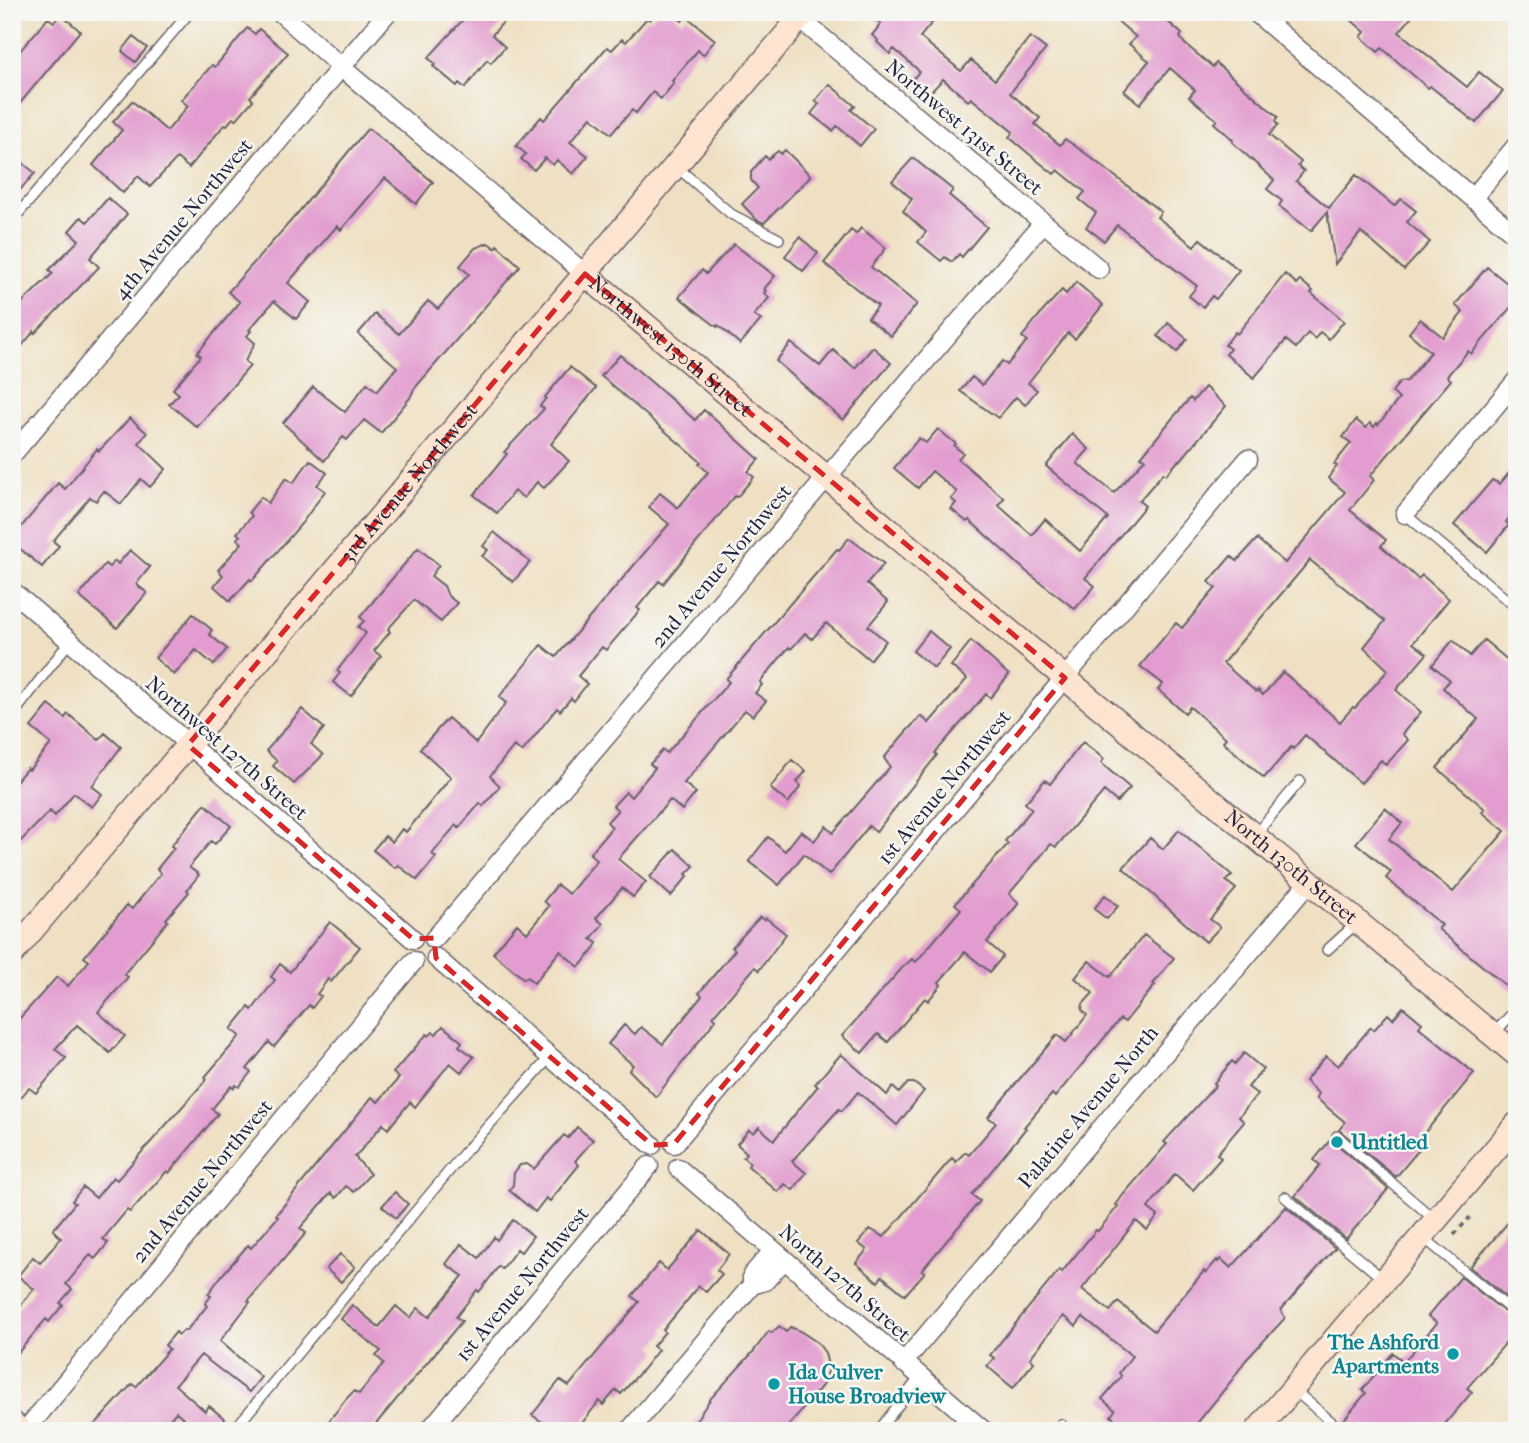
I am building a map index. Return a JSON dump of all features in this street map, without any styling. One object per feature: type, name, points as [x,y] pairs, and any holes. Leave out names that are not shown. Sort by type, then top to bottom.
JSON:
[{"type":"street","name":"Northwest 130th Street","points":[[280,12],[341,67],[1065,678]]},
{"type":"street","name":"4th Avenue Northwest","points":[[12,455],[388,12]]},
{"type":"street","points":[[1255,12],[1517,236]]},
{"type":"street","name":"3rd Avenue Northwest","points":[[12,954],[803,15]]},
{"type":"street","name":"Northwest 131st Street","points":[[803,15],[1099,269]]},
{"type":"street","points":[[1473,198],[1517,145]]},
{"type":"street","name":"2nd Avenue Northwest","points":[[434,939],[1043,223]]},
{"type":"street","points":[[1405,514],[1517,380]]},
{"type":"street","name":"1st Avenue Northwest","points":[[674,1144],[1248,459]]},
{"type":"street","name":"Northwest 127th Street","points":[[12,591],[413,939]]},
{"type":"street","name":"North 130th Street","points":[[1065,678],[1517,1055]]},
{"type":"street","name":"Palatine Avenue North","points":[[903,1363],[1310,881]]},
{"type":"street","points":[[422,935],[434,939],[439,949],[433,962],[423,964],[414,961],[409,948],[413,939],[422,935]]},
{"type":"street","points":[[436,958],[652,1145]]},
{"type":"street","name":"2nd Avenue Northwest","points":[[23,1431],[414,961]]},
{"type":"street","points":[[1257,1431],[1517,1124]]},
{"type":"street","points":[[663,1140],[674,1144],[681,1157],[677,1168],[663,1175],[649,1166],[648,1155],[652,1145],[663,1140]]},
{"type":"street","name":"1st Avenue Northwest","points":[[429,1431],[649,1166]]},
{"type":"street","name":"North 127th Street","points":[[677,1168],[984,1431]]},
{"type":"street","points":[[629,1431],[752,1285],[765,1282],[779,1255]]},
{"type":"street","points":[[12,1423],[23,1431]]},
{"type":"lane","points":[[12,221],[190,12]]},
{"type":"lane","points":[[676,166],[731,214],[779,239]]},
{"type":"lane","points":[[1405,514],[1513,604]]},
{"type":"lane","points":[[12,716],[70,641]]},
{"type":"lane","points":[[1255,835],[1300,781]]},
{"type":"lane","points":[[1327,950],[1358,922]]},
{"type":"lane","points":[[1493,1035],[1517,1008]]},
{"type":"lane","points":[[233,1431],[464,1153],[550,1056]]},
{"type":"lane","points":[[1337,1136],[1517,1315]]},
{"type":"lane","points":[[1285,1197],[1384,1280]]},
{"type":"lane","points":[[879,1430],[920,1377]]},
{"type":"lane","points":[[1292,1389],[1340,1429]]},
{"type":"lane","points":[[953,1431],[965,1415]]},
{"type":"path","points":[[1454,1235],[1471,1217]]},
{"type":"highlighted area","points":[[585,274],[1065,678],[674,1144],[652,1145],[436,958],[434,938],[413,939],[188,745]]},
{"type":"building","points":[[470,12],[512,12],[492,35],[505,47],[491,63],[487,60],[465,88],[459,83],[457,86],[433,66],[436,64],[428,58]]},
{"type":"building","points":[[657,12],[671,12],[682,21],[686,16],[715,40],[703,55],[698,50],[661,99],[653,92],[636,113],[632,110],[611,134],[591,117],[570,142],[588,156],[573,174],[557,160],[553,165],[545,158],[534,170],[521,159],[526,154],[516,146],[541,117],[544,120],[607,47],[612,50],[622,39],[626,42],[647,18],[650,20]]},
{"type":"building","points":[[869,12],[941,12],[920,37],[961,71],[971,60],[995,80],[1030,37],[1046,49],[1010,93],[1040,118],[1035,124],[1060,145],[1065,139],[1085,153],[1161,212],[1157,217],[1194,246],[1200,239],[1239,270],[1216,299],[1212,296],[1203,307],[1189,296],[1197,286],[1117,225],[1104,241],[1086,227],[1096,213],[1079,199],[1085,192],[1058,170],[1054,174],[1009,137],[1013,132],[971,98],[968,101],[943,79],[929,94],[912,80],[919,72],[894,49],[890,54],[877,42],[872,35],[881,24]]},
{"type":"building","points":[[1107,12],[1157,12],[1182,34],[1180,37],[1185,44],[1213,67],[1216,63],[1278,117],[1275,122],[1278,125],[1269,135],[1301,162],[1298,166],[1304,171],[1296,181],[1329,208],[1356,175],[1394,206],[1401,199],[1416,211],[1407,222],[1430,242],[1404,270],[1361,232],[1335,264],[1327,212],[1311,231],[1279,206],[1282,201],[1267,189],[1274,180],[1232,142],[1233,140],[1214,123],[1217,120],[1189,97],[1195,90],[1170,68],[1140,104],[1124,91],[1149,61],[1129,44],[1136,37]]},
{"type":"building","points":[[1342,12],[1416,12],[1399,32],[1467,87],[1479,72],[1503,91],[1476,123],[1430,86],[1428,88],[1382,48],[1378,52],[1361,37],[1365,32]]},
{"type":"building","points":[[61,14],[80,31],[12,113],[12,60],[48,18],[54,22]]},
{"type":"building","points":[[247,28],[255,34],[259,29],[288,53],[250,97],[253,100],[236,120],[233,118],[224,125],[189,168],[177,158],[150,187],[138,176],[123,193],[93,165],[122,130],[113,122],[132,101],[167,131],[188,106],[181,100],[212,65],[215,67]]},
{"type":"building","points":[[133,37],[147,48],[135,62],[122,51]]},
{"type":"building","points":[[829,84],[855,106],[851,110],[874,129],[860,146],[837,126],[833,131],[811,114],[819,104],[815,101]]},
{"type":"building","points":[[368,128],[433,182],[416,204],[385,178],[341,230],[337,226],[288,283],[310,302],[296,319],[274,301],[249,330],[251,331],[247,336],[255,343],[245,361],[250,366],[197,427],[169,404],[179,394],[173,389],[201,356],[197,353],[240,302],[228,292]]},
{"type":"building","points":[[785,150],[811,176],[764,223],[757,220],[742,204],[758,188],[751,180],[751,172],[765,156],[768,159],[778,151],[781,154]]},
{"type":"building","points":[[12,154],[35,173],[12,199]]},
{"type":"building","points":[[913,158],[953,190],[949,195],[987,227],[962,257],[959,254],[952,262],[945,257],[941,261],[918,242],[926,232],[903,211],[912,199],[892,181]]},
{"type":"building","points":[[108,198],[127,214],[90,258],[99,267],[35,333],[34,331],[12,358],[12,312],[53,273],[49,270],[79,240],[69,231],[81,217],[87,222]]},
{"type":"building","points":[[861,228],[886,248],[871,267],[917,304],[891,336],[868,318],[878,306],[824,263],[851,230],[856,234]]},
{"type":"building","points":[[800,237],[818,253],[803,271],[785,256]]},
{"type":"building","points":[[488,243],[495,248],[497,245],[520,266],[414,389],[410,398],[381,433],[364,420],[347,440],[343,437],[324,461],[283,423],[313,387],[345,412],[367,383],[377,391],[397,367],[358,334],[375,314],[399,334],[428,301],[438,309],[469,274],[460,266],[475,248]]},
{"type":"building","points":[[734,244],[775,276],[764,289],[769,298],[754,315],[761,320],[740,344],[679,297],[702,270],[706,274]]},
{"type":"building","points":[[1487,267],[1517,291],[1517,300],[1471,354],[1468,351],[1447,376],[1451,380],[1370,476],[1374,480],[1350,510],[1386,540],[1381,546],[1418,579],[1422,575],[1449,599],[1413,643],[1427,654],[1396,690],[1421,712],[1402,734],[1408,740],[1386,765],[1381,760],[1361,783],[1305,735],[1264,778],[1223,742],[1226,738],[1190,707],[1185,713],[1158,690],[1163,684],[1140,666],[1176,623],[1182,628],[1216,588],[1209,582],[1231,556],[1237,561],[1257,539],[1285,563],[1345,492],[1328,478],[1337,466],[1334,464],[1351,443],[1343,437],[1356,420],[1366,428],[1370,423],[1374,427],[1377,423],[1378,425],[1399,399],[1392,392],[1400,382],[1407,381],[1431,352],[1409,333],[1420,319],[1443,337],[1463,312],[1455,305]],"holes":[[[1310,560],[1385,621],[1364,647],[1388,670],[1340,722],[1283,672],[1263,695],[1223,663]]]},
{"type":"building","points":[[1285,274],[1297,284],[1300,280],[1344,321],[1329,339],[1320,332],[1315,339],[1308,333],[1296,348],[1286,340],[1254,378],[1226,354],[1230,349],[1225,345]]},
{"type":"building","points":[[1076,282],[1103,305],[1075,339],[1068,333],[1028,383],[1037,390],[1025,405],[1016,397],[998,418],[960,391],[972,377],[982,385],[1002,361],[1007,365],[1027,341],[1022,337],[1037,318],[1062,290],[1066,294]]},
{"type":"building","points":[[1168,323],[1187,339],[1177,352],[1158,336]]},
{"type":"building","points":[[791,343],[820,366],[833,350],[855,368],[873,347],[891,363],[843,420],[776,361]]},
{"type":"building","points":[[620,355],[695,420],[704,410],[759,459],[748,472],[754,477],[737,497],[735,496],[663,584],[659,581],[637,608],[640,610],[606,650],[602,647],[578,676],[587,684],[574,701],[571,698],[560,711],[557,708],[522,752],[514,746],[490,776],[500,786],[483,806],[480,803],[459,828],[456,825],[432,854],[436,857],[417,880],[398,865],[395,868],[373,850],[385,836],[392,842],[402,829],[406,832],[451,777],[420,749],[448,718],[476,743],[506,703],[499,697],[541,645],[556,657],[669,524],[649,507],[660,493],[678,508],[708,472],[699,464],[701,462],[601,376]]},
{"type":"building","points":[[570,367],[596,388],[551,444],[569,461],[544,488],[537,482],[524,498],[514,491],[497,513],[474,495],[507,454],[504,452],[544,409],[540,406],[545,397]]},
{"type":"building","points":[[1205,387],[1226,406],[1180,461],[1166,475],[1163,473],[1139,501],[1145,506],[1085,578],[1095,586],[1075,609],[1027,572],[969,520],[967,522],[951,509],[956,503],[951,499],[957,492],[932,471],[918,488],[894,468],[919,438],[926,443],[938,429],[963,453],[958,459],[1004,498],[998,505],[1032,535],[1045,519],[1080,551],[1108,518],[1046,466],[1072,434],[1089,449],[1077,463],[1114,493],[1145,459],[1141,457],[1171,420],[1190,398],[1193,401]]},
{"type":"building","points":[[130,418],[147,433],[139,443],[166,469],[150,487],[141,479],[121,504],[104,491],[96,501],[90,497],[53,541],[59,546],[42,567],[12,542],[12,538],[58,483],[65,489],[97,449],[99,451]]},
{"type":"building","points":[[310,460],[327,473],[317,485],[325,491],[302,523],[252,581],[250,579],[230,601],[214,586],[223,575],[218,570],[242,543],[237,539],[240,536],[237,533],[252,516],[249,512],[261,497],[268,503],[286,478],[293,483]]},
{"type":"building","points":[[1517,463],[1517,508],[1506,522],[1509,525],[1487,552],[1454,525],[1492,480],[1500,484]]},
{"type":"building","points":[[494,532],[530,562],[513,582],[482,556],[488,550],[483,546]]},
{"type":"building","points":[[849,538],[884,564],[867,584],[888,602],[868,626],[886,641],[870,660],[826,623],[812,639],[805,633],[791,649],[789,647],[760,682],[762,685],[755,693],[766,701],[753,716],[745,710],[684,783],[696,793],[682,810],[670,800],[618,859],[646,882],[633,897],[622,888],[596,918],[603,924],[591,939],[597,943],[592,952],[579,967],[560,951],[534,983],[527,977],[524,979],[493,953],[517,924],[527,933],[549,906],[544,901],[557,885],[569,894],[597,860],[590,854],[612,827],[607,822],[618,810],[613,806],[626,792],[631,797],[655,768],[650,764],[663,750],[667,753],[729,682],[726,679]]},
{"type":"building","points":[[418,548],[439,565],[431,576],[444,586],[448,596],[457,603],[441,622],[414,600],[388,629],[390,632],[374,651],[381,656],[351,696],[333,682],[340,673],[337,671],[366,633],[358,627],[364,621],[360,617]]},
{"type":"building","points":[[130,550],[150,567],[136,584],[147,593],[117,628],[79,596],[105,564],[109,567],[115,561],[118,564]]},
{"type":"building","points":[[193,614],[212,630],[209,634],[227,649],[214,665],[196,650],[174,675],[155,658]]},
{"type":"building","points":[[929,631],[950,649],[934,668],[913,651]]},
{"type":"building","points":[[1453,640],[1470,656],[1484,640],[1517,668],[1517,995],[1438,929],[1442,925],[1386,878],[1391,872],[1356,843],[1385,808],[1402,823],[1389,839],[1453,892],[1505,831],[1482,812],[1485,809],[1437,768],[1478,719],[1443,688],[1450,680],[1432,665]]},
{"type":"building","points":[[971,641],[1009,675],[990,698],[986,694],[935,753],[937,755],[876,832],[869,826],[829,875],[804,854],[779,885],[749,861],[768,837],[785,851],[801,831],[814,841],[826,826],[833,833],[890,767],[884,758],[904,734],[921,716],[929,723],[967,679],[951,666]]},
{"type":"building","points":[[49,705],[65,718],[68,714],[99,740],[105,733],[121,747],[92,786],[102,794],[92,807],[74,793],[55,816],[50,811],[12,850],[12,786],[51,744],[31,727]]},
{"type":"building","points":[[302,709],[324,728],[311,744],[323,755],[294,784],[273,766],[277,761],[266,751]]},
{"type":"building","points":[[1083,742],[1104,759],[1101,763],[1130,788],[1117,802],[1104,791],[1056,847],[1051,844],[1009,894],[1019,903],[987,942],[1003,956],[990,972],[965,952],[939,982],[941,985],[928,1001],[925,998],[888,1042],[878,1034],[862,1053],[842,1036],[903,967],[912,959],[916,962],[961,909],[955,904],[1008,844],[1005,841],[1032,809],[1025,803],[1045,780],[1050,784]]},
{"type":"building","points":[[792,760],[806,771],[797,782],[801,786],[788,803],[770,788]]},
{"type":"building","points":[[205,804],[231,826],[215,844],[211,841],[189,867],[199,875],[187,890],[189,892],[124,974],[128,977],[98,1012],[125,1036],[110,1053],[77,1025],[55,1049],[66,1058],[36,1093],[29,1088],[12,1107],[12,1058],[19,1050],[12,1045],[12,1012],[20,1018],[57,977],[68,986],[89,961],[84,957],[127,905],[132,909],[161,873],[157,869],[174,848],[171,846]]},
{"type":"building","points":[[1179,830],[1232,875],[1226,881],[1236,889],[1210,919],[1220,927],[1206,942],[1123,868],[1150,838],[1163,849]]},
{"type":"building","points":[[675,849],[694,866],[671,896],[650,877]]},
{"type":"building","points":[[1105,895],[1118,906],[1107,919],[1094,909]]},
{"type":"building","points":[[760,917],[764,920],[766,918],[786,934],[759,970],[755,967],[713,1016],[716,1019],[656,1097],[629,1070],[633,1065],[608,1044],[624,1025],[635,1034],[641,1027],[663,1044],[702,996],[699,993],[735,950],[732,947]]},
{"type":"building","points":[[330,922],[360,947],[331,982],[328,979],[317,994],[321,996],[312,1008],[309,1005],[274,1047],[269,1042],[247,1069],[251,1072],[239,1087],[231,1086],[212,1109],[218,1114],[169,1173],[167,1171],[130,1212],[127,1210],[103,1239],[108,1243],[95,1259],[90,1255],[66,1284],[72,1289],[60,1303],[63,1305],[49,1322],[46,1319],[12,1360],[12,1316],[34,1289],[18,1276],[33,1257],[40,1263],[61,1238],[53,1230],[75,1203],[72,1201],[83,1187],[96,1198],[113,1177],[117,1180],[207,1079],[205,1077],[240,1036],[231,1029],[249,1007],[252,1010],[275,980],[271,977],[280,964],[290,972]]},
{"type":"building","points":[[1144,935],[1174,958],[1153,984],[1155,985],[1125,1022],[1120,1019],[1055,1097],[1052,1094],[1024,1127],[1026,1128],[972,1195],[980,1201],[922,1270],[925,1272],[905,1295],[882,1276],[878,1282],[856,1263],[867,1250],[858,1243],[870,1229],[884,1237],[952,1158],[956,1162],[965,1152],[969,1155],[996,1123],[988,1117],[1057,1035],[1066,1042],[1087,1015],[1082,1010],[1083,1004],[1093,993],[1075,978],[1089,961],[1110,977]]},
{"type":"building","points":[[1403,1007],[1422,1023],[1419,1027],[1474,1073],[1417,1142],[1422,1146],[1396,1177],[1339,1130],[1345,1122],[1316,1098],[1319,1094],[1305,1081],[1326,1056],[1338,1066],[1371,1027],[1374,1030],[1388,1014],[1393,1019]]},
{"type":"building","points":[[443,1026],[462,1042],[459,1046],[474,1057],[461,1072],[450,1063],[415,1107],[410,1102],[388,1129],[383,1124],[355,1157],[370,1174],[354,1192],[346,1186],[336,1198],[331,1193],[300,1228],[306,1233],[248,1301],[250,1302],[220,1341],[261,1377],[249,1392],[201,1355],[175,1385],[205,1411],[209,1406],[225,1419],[216,1431],[200,1431],[176,1412],[160,1431],[89,1431],[132,1384],[136,1387],[169,1349],[165,1345],[176,1332],[179,1335],[186,1331],[207,1306],[205,1304],[211,1296],[208,1294],[223,1274],[248,1245],[251,1248],[278,1217],[276,1215],[372,1097],[378,1102],[399,1078],[393,1073],[427,1034],[436,1034]]},
{"type":"building","points":[[1244,1053],[1263,1069],[1248,1087],[1257,1094],[1239,1117],[1244,1122],[1217,1154],[1221,1158],[1193,1190],[1175,1174],[1148,1208],[1158,1216],[1147,1230],[1136,1221],[1082,1289],[1110,1311],[1118,1302],[1154,1331],[1204,1271],[1206,1273],[1221,1259],[1231,1268],[1286,1207],[1335,1248],[1281,1310],[1285,1318],[1245,1361],[1191,1431],[1128,1431],[1111,1416],[1115,1410],[1102,1399],[1120,1378],[1119,1373],[1132,1356],[1083,1317],[1076,1326],[1063,1316],[1030,1358],[1034,1362],[1013,1388],[987,1366],[994,1358],[990,1355],[1059,1270],[1062,1272],[1096,1230],[1098,1231],[1118,1206],[1116,1205],[1123,1195],[1167,1144],[1164,1142],[1216,1085],[1214,1083],[1232,1061],[1235,1064]]},
{"type":"building","points":[[841,1054],[887,1095],[893,1087],[899,1093],[908,1083],[914,1083],[924,1091],[897,1125],[858,1092],[792,1161],[806,1173],[793,1190],[785,1184],[778,1192],[748,1166],[750,1163],[743,1157],[747,1153],[737,1144],[749,1130],[754,1133],[759,1127],[774,1140]]},
{"type":"building","points":[[577,1127],[593,1140],[575,1161],[579,1165],[550,1201],[546,1198],[535,1212],[509,1190],[513,1185],[514,1173],[520,1165],[527,1164],[534,1169],[564,1135],[568,1138]]},
{"type":"building","points":[[1331,1139],[1388,1189],[1346,1239],[1295,1196],[1320,1165],[1314,1160]]},
{"type":"building","points":[[395,1192],[408,1204],[396,1218],[382,1206]]},
{"type":"building","points":[[1517,1212],[1517,1306],[1470,1267]]},
{"type":"building","points":[[513,1220],[533,1236],[521,1252],[517,1249],[502,1269],[499,1266],[479,1292],[477,1290],[456,1317],[462,1321],[370,1431],[321,1431],[347,1398],[354,1391],[359,1394],[384,1363],[376,1356],[381,1351],[341,1319],[352,1305],[379,1327],[396,1306],[410,1318],[418,1308],[429,1317],[463,1276],[446,1264],[461,1244],[479,1258],[494,1237],[497,1240]]},
{"type":"building","points":[[701,1230],[729,1254],[717,1270],[722,1274],[706,1292],[699,1286],[663,1330],[665,1332],[653,1346],[658,1350],[621,1394],[616,1390],[603,1405],[599,1401],[576,1431],[535,1431],[542,1422],[532,1415],[560,1380],[569,1386],[639,1302],[632,1296],[659,1263],[667,1270]]},
{"type":"building","points":[[340,1254],[355,1267],[341,1282],[326,1269]]},
{"type":"building","name":"The Ashford Apartments","points":[[1461,1277],[1517,1322],[1517,1330],[1467,1388],[1472,1392],[1439,1431],[1347,1431],[1342,1422],[1366,1393],[1362,1390],[1393,1353],[1404,1362],[1437,1323],[1428,1316]]},
{"type":"building","name":"Ida Culver House Broadview","points":[[779,1326],[786,1332],[790,1327],[800,1331],[818,1343],[825,1353],[829,1371],[826,1374],[829,1377],[798,1415],[784,1431],[689,1431],[711,1398],[769,1331],[772,1333]]},
{"type":"place","name":"Untitled","points":[[1337,1142]]},
{"type":"place","name":"The Ashford Apartments","points":[[1453,1354]]},
{"type":"place","name":"Ida Culver House Broadview","points":[[774,1384]]}]
